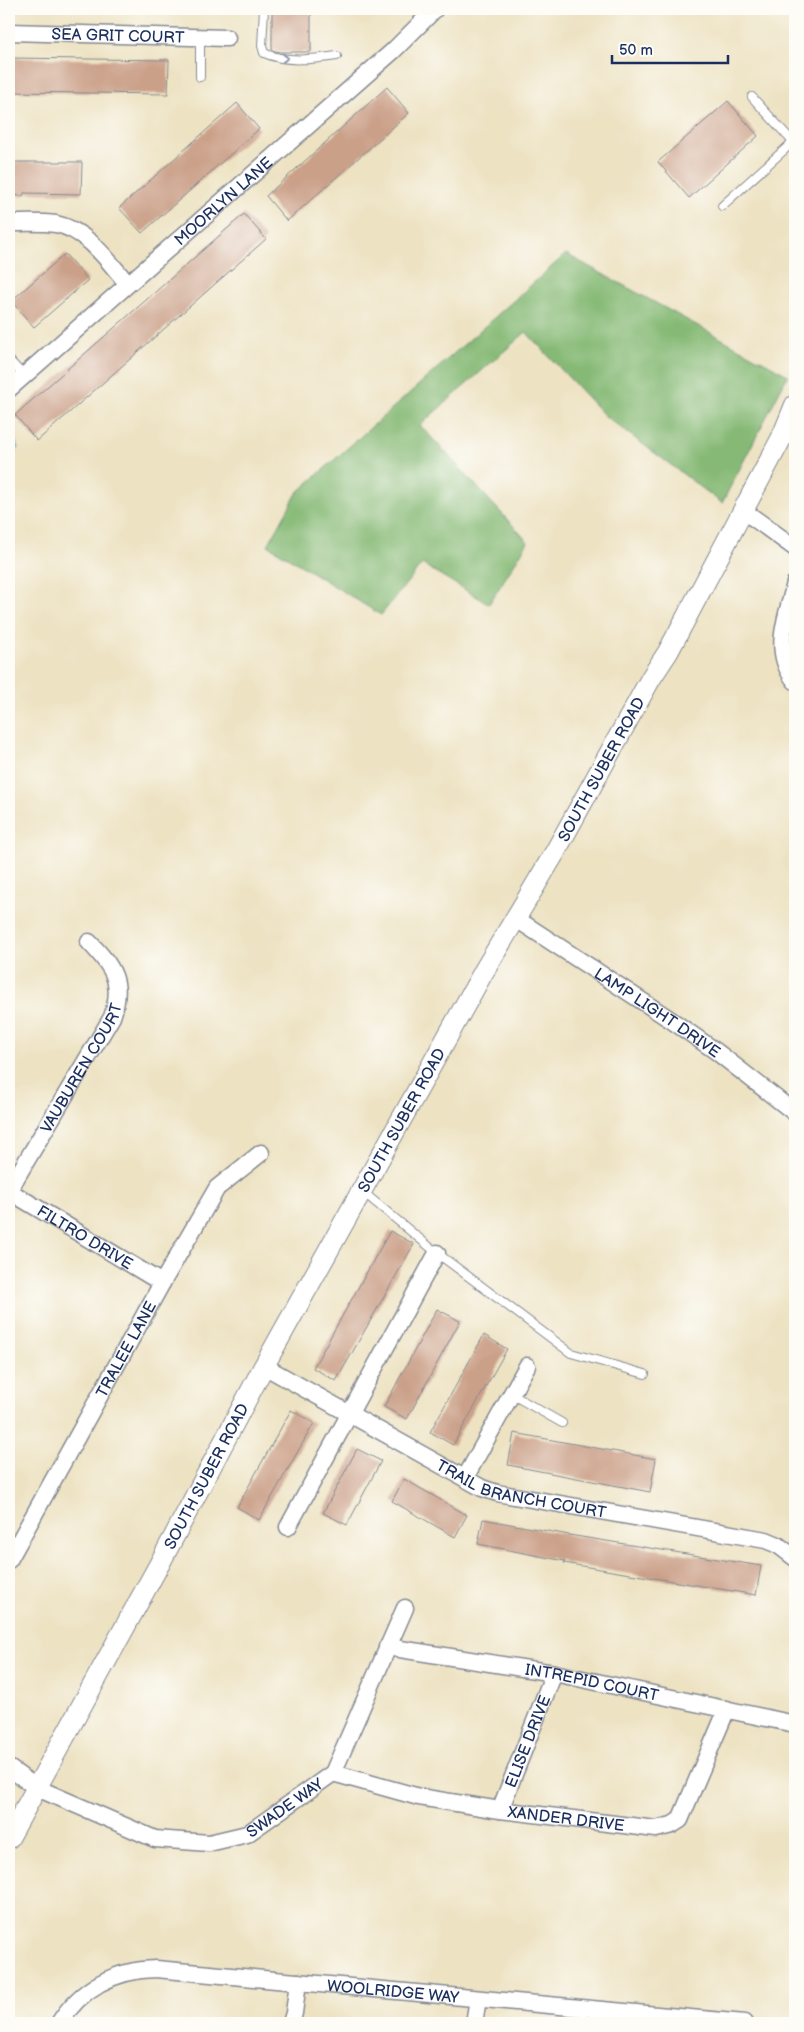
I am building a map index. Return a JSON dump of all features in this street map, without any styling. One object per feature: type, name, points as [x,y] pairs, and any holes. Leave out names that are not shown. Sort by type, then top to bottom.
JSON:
[{"type":"street","name":"MOORLYN LANE","points":[[9,389],[127,283],[393,51],[435,9]]},
{"type":"street","name":"SEA GRIT COURT","points":[[9,32],[227,38]]},
{"type":"street","points":[[9,223],[55,224],[67,227],[88,240],[127,283]]},
{"type":"street","name":"SOUTH SUBER ROAD","points":[[9,1838],[361,1190],[515,918],[554,854],[651,678],[668,652],[744,511],[781,439],[795,405]]},
{"type":"street","points":[[744,511],[795,548]]},
{"type":"street","points":[[795,583],[782,634],[784,660],[795,681]]},
{"type":"street","name":"LAMP LIGHT DRIVE","points":[[515,918],[679,1026],[795,1113]]},
{"type":"street","name":"VAUBUREN COURT","points":[[9,1191],[112,1017],[117,1001],[117,985],[112,970],[89,942]]},
{"type":"street","name":"TRALEE LANE","points":[[11,1553],[217,1188],[261,1152]]},
{"type":"street","name":"FILTRO DRIVE","points":[[9,1191],[162,1283]]},
{"type":"street","points":[[288,1527],[351,1415],[437,1253]]},
{"type":"street","name":"TRAIL BRANCH COURT","points":[[264,1366],[465,1478],[497,1492],[766,1540],[778,1545],[795,1558]]},
{"type":"street","points":[[465,1478],[526,1366]]},
{"type":"street","name":"SWADE WAY","points":[[9,1768],[37,1788],[155,1839],[209,1843],[247,1834],[333,1773],[405,1608]]},
{"type":"street","name":"INTREPID COURT","points":[[387,1647],[554,1674],[727,1708],[795,1724]]},
{"type":"street","name":"ELISE DRIVE","points":[[500,1810],[554,1674]]},
{"type":"street","name":"XANDER DRIVE","points":[[333,1773],[419,1798],[656,1829],[672,1825],[680,1820],[727,1708]]},
{"type":"street","name":"WOOLRIDGE WAY","points":[[59,2023],[81,1996],[94,1986],[125,1972],[142,1969],[478,1999],[669,2020],[745,2023]]},
{"type":"street","points":[[291,2023],[298,1982]]},
{"type":"street","points":[[474,2023],[478,1999]]},
{"type":"lane","points":[[264,9],[262,46],[264,53],[272,57],[314,59],[337,56]]},
{"type":"lane","points":[[200,37],[200,77]]},
{"type":"lane","points":[[722,206],[794,142],[752,97]]},
{"type":"lane","points":[[9,360],[24,376]]},
{"type":"lane","points":[[361,1190],[437,1253],[571,1353],[645,1374]]},
{"type":"lane","points":[[511,1394],[562,1423]]},
{"type":"green space","points":[[566,254],[788,375],[722,503],[605,416],[526,332],[420,425],[528,542],[489,604],[422,564],[381,615],[268,545],[297,493]]},
{"type":"water","points":[[9,423],[18,449],[9,457]]},
{"type":"building","points":[[272,9],[311,9],[311,52],[280,52],[272,50]]},
{"type":"building","points":[[9,58],[169,60],[168,94],[9,92]]},
{"type":"building","points":[[387,87],[409,113],[287,221],[266,196]]},
{"type":"building","points":[[728,101],[758,136],[689,198],[658,162]]},
{"type":"building","points":[[237,103],[259,129],[142,233],[119,208]]},
{"type":"building","points":[[9,162],[82,162],[81,194],[24,193],[23,196],[9,195]]},
{"type":"building","points":[[244,214],[266,239],[37,441],[15,415]]},
{"type":"building","points":[[65,254],[88,280],[34,327],[11,301]]},
{"type":"building","points":[[390,1231],[414,1244],[336,1381],[313,1368]]},
{"type":"building","points":[[437,1309],[460,1321],[407,1419],[384,1407]]},
{"type":"building","points":[[484,1335],[507,1349],[453,1445],[430,1432]]},
{"type":"building","points":[[291,1410],[314,1423],[259,1520],[237,1507]]},
{"type":"building","points":[[514,1433],[656,1459],[650,1492],[508,1465]]},
{"type":"building","points":[[357,1449],[381,1461],[347,1525],[323,1513]]},
{"type":"building","points":[[404,1479],[467,1515],[455,1537],[392,1501]]},
{"type":"building","points":[[483,1519],[761,1566],[756,1595],[564,1563],[565,1561],[478,1544]]}]
